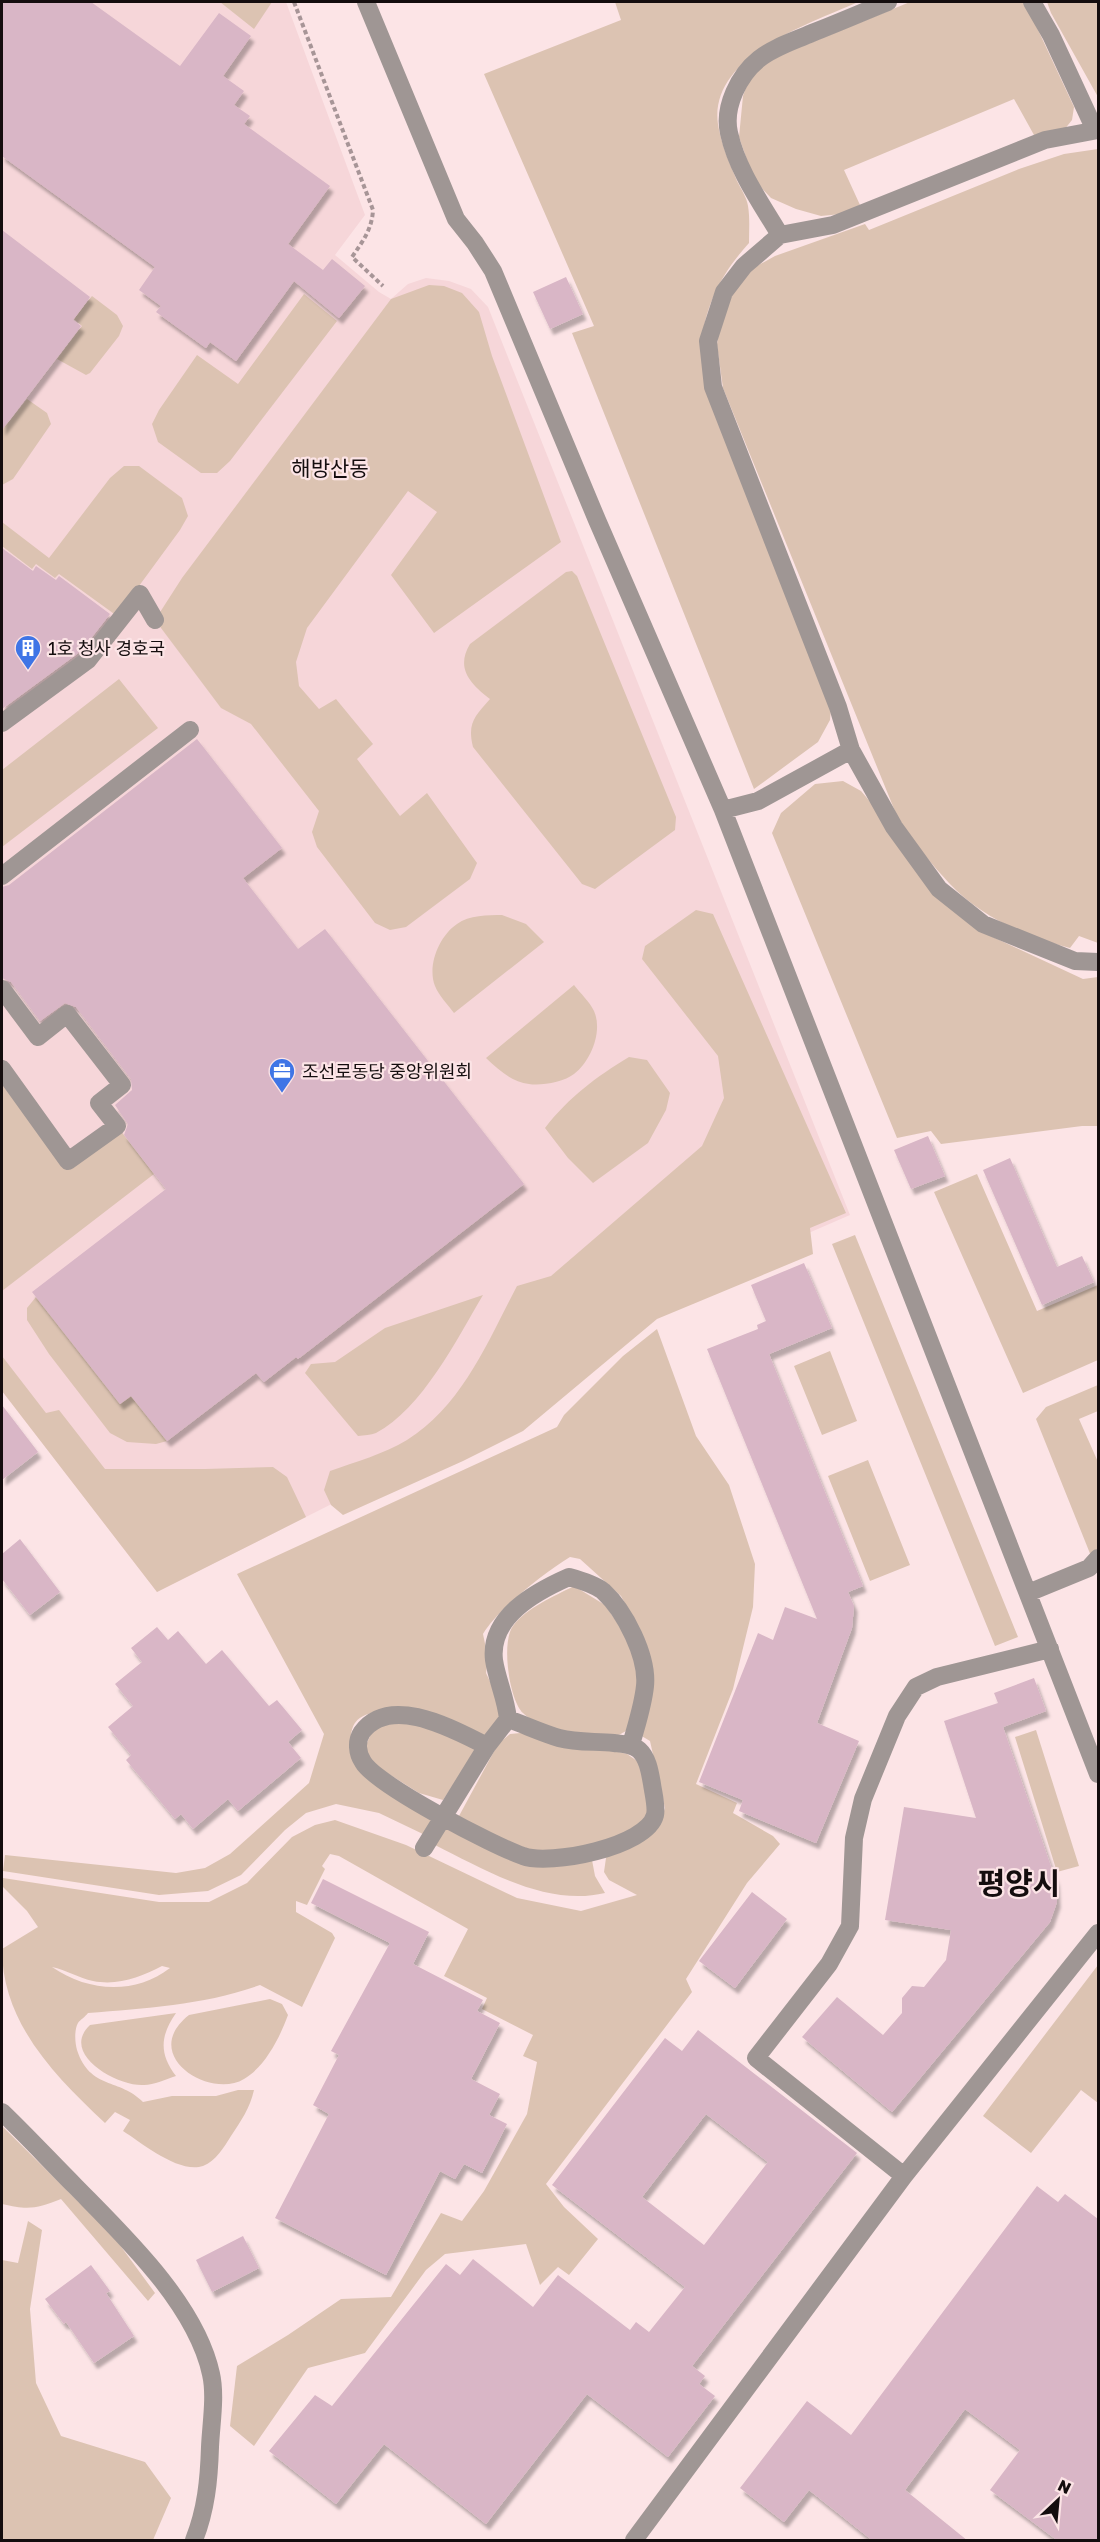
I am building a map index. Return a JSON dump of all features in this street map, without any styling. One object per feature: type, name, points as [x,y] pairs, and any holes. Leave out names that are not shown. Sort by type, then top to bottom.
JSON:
[{"type":"street","points":[[366,2],[456,219],[476,243],[493,272],[592,509],[723,810],[1098,1774]]},
{"type":"street","points":[[780,235],[740,165],[728,131],[729,110],[741,78],[758,60],[779,47],[888,2]]},
{"type":"street","points":[[1032,2],[1096,130],[1045,140],[832,225],[780,235],[744,267],[724,291],[708,341],[713,387],[838,706],[851,750],[894,827],[939,889],[983,924],[1075,961],[1098,962]]},
{"type":"street","points":[[2,723],[88,660],[140,594],[156,620]]},
{"type":"street","points":[[2,876],[190,730]]},
{"type":"street","points":[[723,810],[758,801],[851,750]]},
{"type":"street","points":[[2,989],[38,1037],[67,1014],[122,1085],[99,1103],[117,1126],[68,1161],[2,1069]]},
{"type":"street","points":[[1028,1593],[1089,1568],[1098,1558]]},
{"type":"street","points":[[424,1848],[487,1746],[508,1719],[506,1700],[494,1661],[495,1639],[503,1623],[539,1590],[569,1577],[602,1590],[616,1605],[633,1635],[645,1670],[645,1687],[631,1745]]},
{"type":"street","points":[[904,2176],[756,2058],[829,1964],[850,1926],[854,1838],[863,1799],[897,1716],[916,1688],[937,1677],[1050,1649]]},
{"type":"street","points":[[487,1746],[446,1726],[409,1715],[392,1715],[366,1727],[359,1737],[358,1749],[363,1763],[387,1785],[444,1817],[524,1857],[544,1860],[593,1852],[641,1833],[655,1815],[649,1766],[641,1752],[631,1745],[559,1738],[508,1719]]},
{"type":"street","points":[[634,2541],[919,2156],[1098,1933]]},
{"type":"street","points":[[2,2112],[124,2236],[173,2296],[200,2342],[211,2375],[212,2412],[209,2477],[203,2517],[194,2541]]},
{"type":"path","points":[[294,2],[373,210],[373,222],[368,234],[352,257],[383,286]]},
{"type":"shaded area","points":[[2,2],[286,2],[365,215],[335,255],[379,292],[391,299],[408,284],[426,278],[449,281],[471,289],[488,307],[850,1215],[694,1283],[417,1461],[157,1592],[2,1391]]},
{"type":"shaded area","points":[[220,2],[272,2],[254,29]]},
{"type":"shaded area","points":[[615,2],[858,2],[786,34],[762,48],[741,65],[726,85],[718,108],[720,134],[747,203],[749,243],[730,266],[716,291],[706,317],[701,347],[831,707],[830,720],[818,742],[754,789],[572,333],[594,326],[484,74],[621,20]]},
{"type":"shaded area","points":[[910,2],[1025,2],[1074,107],[1072,120],[1064,130],[1034,135],[1014,99],[844,170],[860,205],[841,214],[821,216],[796,209],[771,198],[754,180],[739,137],[743,96],[748,82],[762,66],[783,54]]},
{"type":"shaded area","points":[[1047,2],[1098,2],[1098,97],[1051,13]]},
{"type":"shaded area","points":[[1098,149],[1098,943],[1079,936],[1070,948],[1021,932],[975,906],[949,883],[901,826],[723,388],[717,345],[719,326],[726,303],[746,272],[775,256],[865,224],[869,230],[1019,169],[1064,154]]},
{"type":"shaded area","points":[[429,285],[444,286],[462,293],[479,312],[492,356],[561,542],[434,633],[391,575],[437,512],[408,491],[307,628],[296,662],[299,686],[319,709],[336,699],[373,744],[357,759],[400,816],[427,793],[477,863],[470,879],[406,927],[390,930],[375,923],[317,847],[312,832],[319,811],[251,724],[221,708],[155,620],[182,578],[391,299]]},
{"type":"shaded area","points":[[304,294],[337,321],[230,461],[217,473],[201,473],[158,442],[152,424],[197,355],[238,384]]},
{"type":"shaded area","points":[[92,296],[117,315],[123,326],[119,336],[86,375],[57,359],[82,326],[74,319]]},
{"type":"shaded area","points":[[27,399],[47,413],[51,424],[13,479],[2,485],[2,420],[8,423]]},
{"type":"shaded area","points":[[124,466],[139,466],[182,498],[188,516],[117,616],[59,574],[55,578],[36,564],[32,569],[2,546],[2,522],[49,558],[110,478]]},
{"type":"shaded area","points":[[572,571],[577,576],[676,817],[675,830],[595,889],[582,884],[473,747],[471,732],[474,720],[490,699],[471,682],[464,661],[470,644],[566,572]]},
{"type":"shaded area","points":[[119,679],[158,728],[2,847],[2,770]]},
{"type":"shaded area","points":[[843,781],[861,791],[980,931],[1083,979],[1098,977],[1098,1126],[1082,1126],[941,1144],[931,1131],[897,1138],[772,833],[781,813],[815,784]]},
{"type":"shaded area","points":[[696,910],[713,914],[846,1213],[810,1228],[813,1254],[657,1319],[523,1431],[463,1461],[343,1515],[331,1505],[324,1490],[330,1471],[389,1449],[407,1440],[426,1426],[443,1409],[472,1371],[517,1286],[551,1276],[702,1146],[724,1098],[718,1056],[642,959],[645,946]]},
{"type":"shaded area","points":[[502,915],[526,924],[544,942],[454,1013],[435,986],[433,970],[436,952],[445,936],[462,921],[479,916]]},
{"type":"shaded area","points":[[574,985],[594,1011],[597,1027],[590,1054],[574,1074],[552,1083],[522,1083],[500,1071],[486,1058]]},
{"type":"shaded area","points":[[629,1057],[647,1060],[670,1093],[666,1110],[648,1143],[593,1183],[568,1158],[545,1128],[584,1088]]},
{"type":"shaded area","points":[[2,1069],[68,1161],[117,1126],[154,1174],[2,1291]]},
{"type":"shaded area","points":[[977,1174],[1037,1311],[1098,1285],[1098,1360],[1023,1393],[934,1192]]},
{"type":"shaded area","points":[[855,1235],[1018,1637],[995,1646],[832,1244]]},
{"type":"shaded area","points":[[483,1295],[437,1372],[408,1408],[376,1433],[358,1436],[305,1373],[311,1364],[335,1362],[385,1328]]},
{"type":"shaded area","points":[[36,1297],[120,1404],[131,1396],[167,1441],[156,1444],[127,1442],[110,1433],[49,1354],[27,1320],[27,1308]]},
{"type":"shaded area","points":[[657,1329],[696,1436],[729,1485],[755,1564],[753,1607],[733,1689],[696,1784],[737,1803],[733,1813],[773,1836],[780,1844],[747,1883],[686,1979],[692,1992],[546,2184],[564,2207],[598,2239],[569,2275],[558,2267],[540,2285],[526,2244],[445,2254],[426,2270],[365,2353],[308,2368],[254,2446],[230,2426],[237,2366],[341,2299],[391,2297],[441,2213],[462,2221],[484,2191],[527,2114],[537,2062],[523,2056],[533,2035],[482,2009],[487,1998],[444,1976],[468,1929],[339,1856],[330,1854],[322,1866],[325,1869],[307,1905],[296,1901],[296,1912],[332,1933],[335,1938],[302,2007],[260,1985],[197,2001],[88,2013],[78,2023],[75,2033],[76,2047],[90,2072],[106,2082],[125,2089],[143,2102],[172,2096],[216,2096],[238,2090],[254,2090],[245,2114],[216,2157],[203,2166],[183,2166],[161,2156],[123,2131],[130,2120],[115,2112],[105,2123],[50,2067],[21,2024],[4,1976],[2,1949],[38,1927],[27,1911],[3,1887],[3,1878],[159,1902],[209,1902],[247,1883],[292,1837],[315,1825],[335,1820],[406,1845],[517,1898],[581,1911],[637,1895],[609,1880],[604,1872],[606,1858],[611,1848],[660,1824],[665,1808],[650,1741],[640,1735],[641,1633],[621,1596],[580,1559],[570,1557],[522,1592],[499,1614],[483,1634],[488,1658],[486,1673],[501,1705],[500,1719],[484,1736],[377,1711],[358,1720],[352,1729],[350,1750],[435,1817],[425,1835],[379,1813],[336,1804],[306,1813],[285,1830],[241,1875],[208,1891],[159,1895],[3,1871],[5,1855],[176,1873],[205,1868],[230,1854],[309,1783],[324,1734],[237,1574],[557,1427],[564,1415],[623,1356]],"holes":[[[162,1966],[170,1968],[142,1983],[111,1987],[81,1982],[52,1967],[88,1980],[102,1982],[129,1980]]]},
{"type":"shaded area","points":[[830,1351],[857,1421],[822,1435],[794,1366]]},
{"type":"shaded area","points":[[2,1356],[46,1413],[59,1410],[105,1469],[273,1467],[287,1477],[306,1517],[157,1592],[2,1391]]},
{"type":"shaded area","points":[[1098,1385],[1098,1411],[1079,1419],[1098,1462],[1098,1548],[1091,1556],[1036,1419],[1046,1407]]},
{"type":"shaded area","points":[[868,1460],[910,1565],[870,1581],[828,1476]]},
{"type":"shaded area","points":[[574,1586],[605,1605],[629,1640],[641,1684],[630,1728],[618,1735],[582,1735],[542,1725],[523,1713],[514,1696],[507,1657],[509,1634],[513,1626],[533,1608]]},
{"type":"shaded area","points":[[404,1718],[478,1748],[443,1800],[419,1793],[368,1761],[364,1752],[373,1731],[387,1721]]},
{"type":"shaded area","points":[[1036,1730],[1079,1866],[1057,1872],[1015,1737]]},
{"type":"shaded area","points":[[531,1732],[627,1754],[643,1765],[650,1816],[643,1826],[594,1845],[539,1853],[523,1851],[463,1820],[459,1816],[498,1744],[510,1734]]},
{"type":"shaded area","points":[[448,1825],[523,1861],[592,1860],[595,1876],[605,1893],[583,1896],[561,1895],[539,1891],[495,1875],[435,1845]]},
{"type":"shaded area","points":[[1098,1965],[1098,2103],[1081,2090],[1031,2153],[983,2116]]},
{"type":"shaded area","points":[[270,1999],[282,2004],[288,2015],[281,2033],[265,2059],[252,2074],[244,2079],[230,2084],[198,2079],[185,2070],[175,2058],[171,2045],[175,2030],[189,2015]]},
{"type":"shaded area","points":[[176,2013],[164,2037],[164,2052],[176,2076],[148,2085],[120,2081],[96,2067],[82,2047],[82,2036],[90,2025]]},
{"type":"shaded area","points":[[2,2126],[114,2237],[155,2293],[148,2301],[61,2199],[32,2208],[2,2204]]},
{"type":"shaded area","points":[[28,2221],[42,2230],[30,2309],[36,2383],[61,2436],[145,2462],[171,2498],[153,2540],[2,2540],[2,2260],[18,2263]]},
{"type":"building","points":[[2,2],[91,2],[180,66],[219,13],[251,36],[223,76],[244,91],[234,105],[250,116],[244,124],[330,186],[288,244],[323,270],[332,259],[365,286],[339,318],[294,281],[236,361],[210,342],[206,348],[156,312],[161,306],[139,290],[155,267],[2,156]]},
{"type":"building","points":[[2,230],[90,297],[73,320],[81,326],[2,430]]},
{"type":"building","points":[[566,277],[583,314],[550,329],[533,292]]},
{"type":"building","name":"1호 청사 경호국","points":[[2,548],[33,571],[36,566],[56,580],[59,576],[110,614],[81,651],[2,709]]},
{"type":"building","name":"조선로동당 중앙위원회","points":[[197,739],[282,848],[243,878],[298,949],[325,929],[524,1184],[298,1359],[296,1357],[264,1382],[256,1373],[167,1441],[131,1396],[120,1404],[32,1292],[166,1189],[124,1135],[128,1124],[115,1105],[132,1090],[131,1079],[76,1007],[65,1003],[40,1021],[11,982],[2,978],[2,887],[9,885]]},
{"type":"building","points":[[928,1136],[945,1176],[911,1189],[894,1150]]},
{"type":"building","points":[[1010,1158],[1057,1267],[1082,1256],[1094,1282],[1042,1305],[983,1170]]},
{"type":"building","points":[[804,1263],[832,1328],[769,1354],[863,1586],[848,1592],[854,1606],[852,1628],[817,1723],[859,1741],[816,1843],[739,1811],[743,1800],[699,1782],[758,1633],[773,1640],[785,1607],[817,1619],[707,1349],[758,1329],[757,1325],[766,1321],[751,1285]]},
{"type":"building","points":[[2,1405],[38,1452],[2,1480]]},
{"type":"building","points":[[20,1539],[60,1592],[30,1615],[2,1579],[2,1554]]},
{"type":"building","points":[[157,1627],[168,1640],[178,1631],[206,1664],[222,1650],[269,1706],[277,1700],[302,1730],[288,1742],[301,1758],[238,1811],[228,1799],[193,1829],[181,1814],[175,1819],[126,1760],[131,1755],[108,1727],[133,1706],[115,1684],[142,1662],[131,1648]]},
{"type":"building","points":[[1034,1678],[1046,1711],[1003,1727],[1056,1881],[1057,1902],[1050,1922],[892,2112],[802,2037],[837,1997],[883,2035],[902,2013],[902,1998],[912,1986],[924,1987],[946,1960],[951,1930],[885,1920],[904,1807],[976,1818],[944,1721],[998,1703],[994,1693]]},
{"type":"building","points":[[323,1879],[429,1932],[413,1964],[483,2000],[477,2011],[500,2023],[471,2079],[500,2094],[489,2115],[507,2124],[482,2173],[464,2164],[455,2179],[440,2171],[386,2275],[275,2218],[329,2114],[313,2105],[339,2055],[331,2051],[390,1943],[311,1903]]},
{"type":"building","points":[[752,1892],[787,1919],[735,1988],[699,1961]]},
{"type":"building","points":[[698,2030],[857,2153],[692,2366],[705,2376],[699,2384],[715,2396],[668,2457],[587,2394],[486,2524],[384,2444],[336,2504],[269,2451],[315,2395],[332,2406],[446,2264],[460,2275],[473,2259],[533,2307],[558,2275],[630,2330],[636,2322],[649,2332],[685,2287],[552,2185],[665,2038],[682,2051]],"holes":[[[706,2114],[768,2162],[704,2245],[642,2197]]]},
{"type":"building","points":[[1037,2186],[1058,2202],[1065,2194],[1098,2219],[1098,2541],[1058,2541],[990,2490],[1020,2450],[965,2409],[905,2490],[968,2541],[873,2541],[809,2490],[784,2522],[740,2488],[807,2401],[851,2435]]},
{"type":"building","points":[[243,2236],[259,2268],[212,2292],[196,2260]]},
{"type":"building","points":[[91,2265],[110,2291],[106,2293],[134,2336],[94,2363],[66,2322],[64,2324],[45,2299]]},
{"type":"place","name":"1호 청사 경호국","points":[[28,671]]},
{"type":"place","name":"조선로동당 중앙위원회","points":[[282,1094]]},
{"type":"district","name":"해방산동","points":[[330,468]]},
{"type":"district","name":"평양시","points":[[1019,1883]]}]
